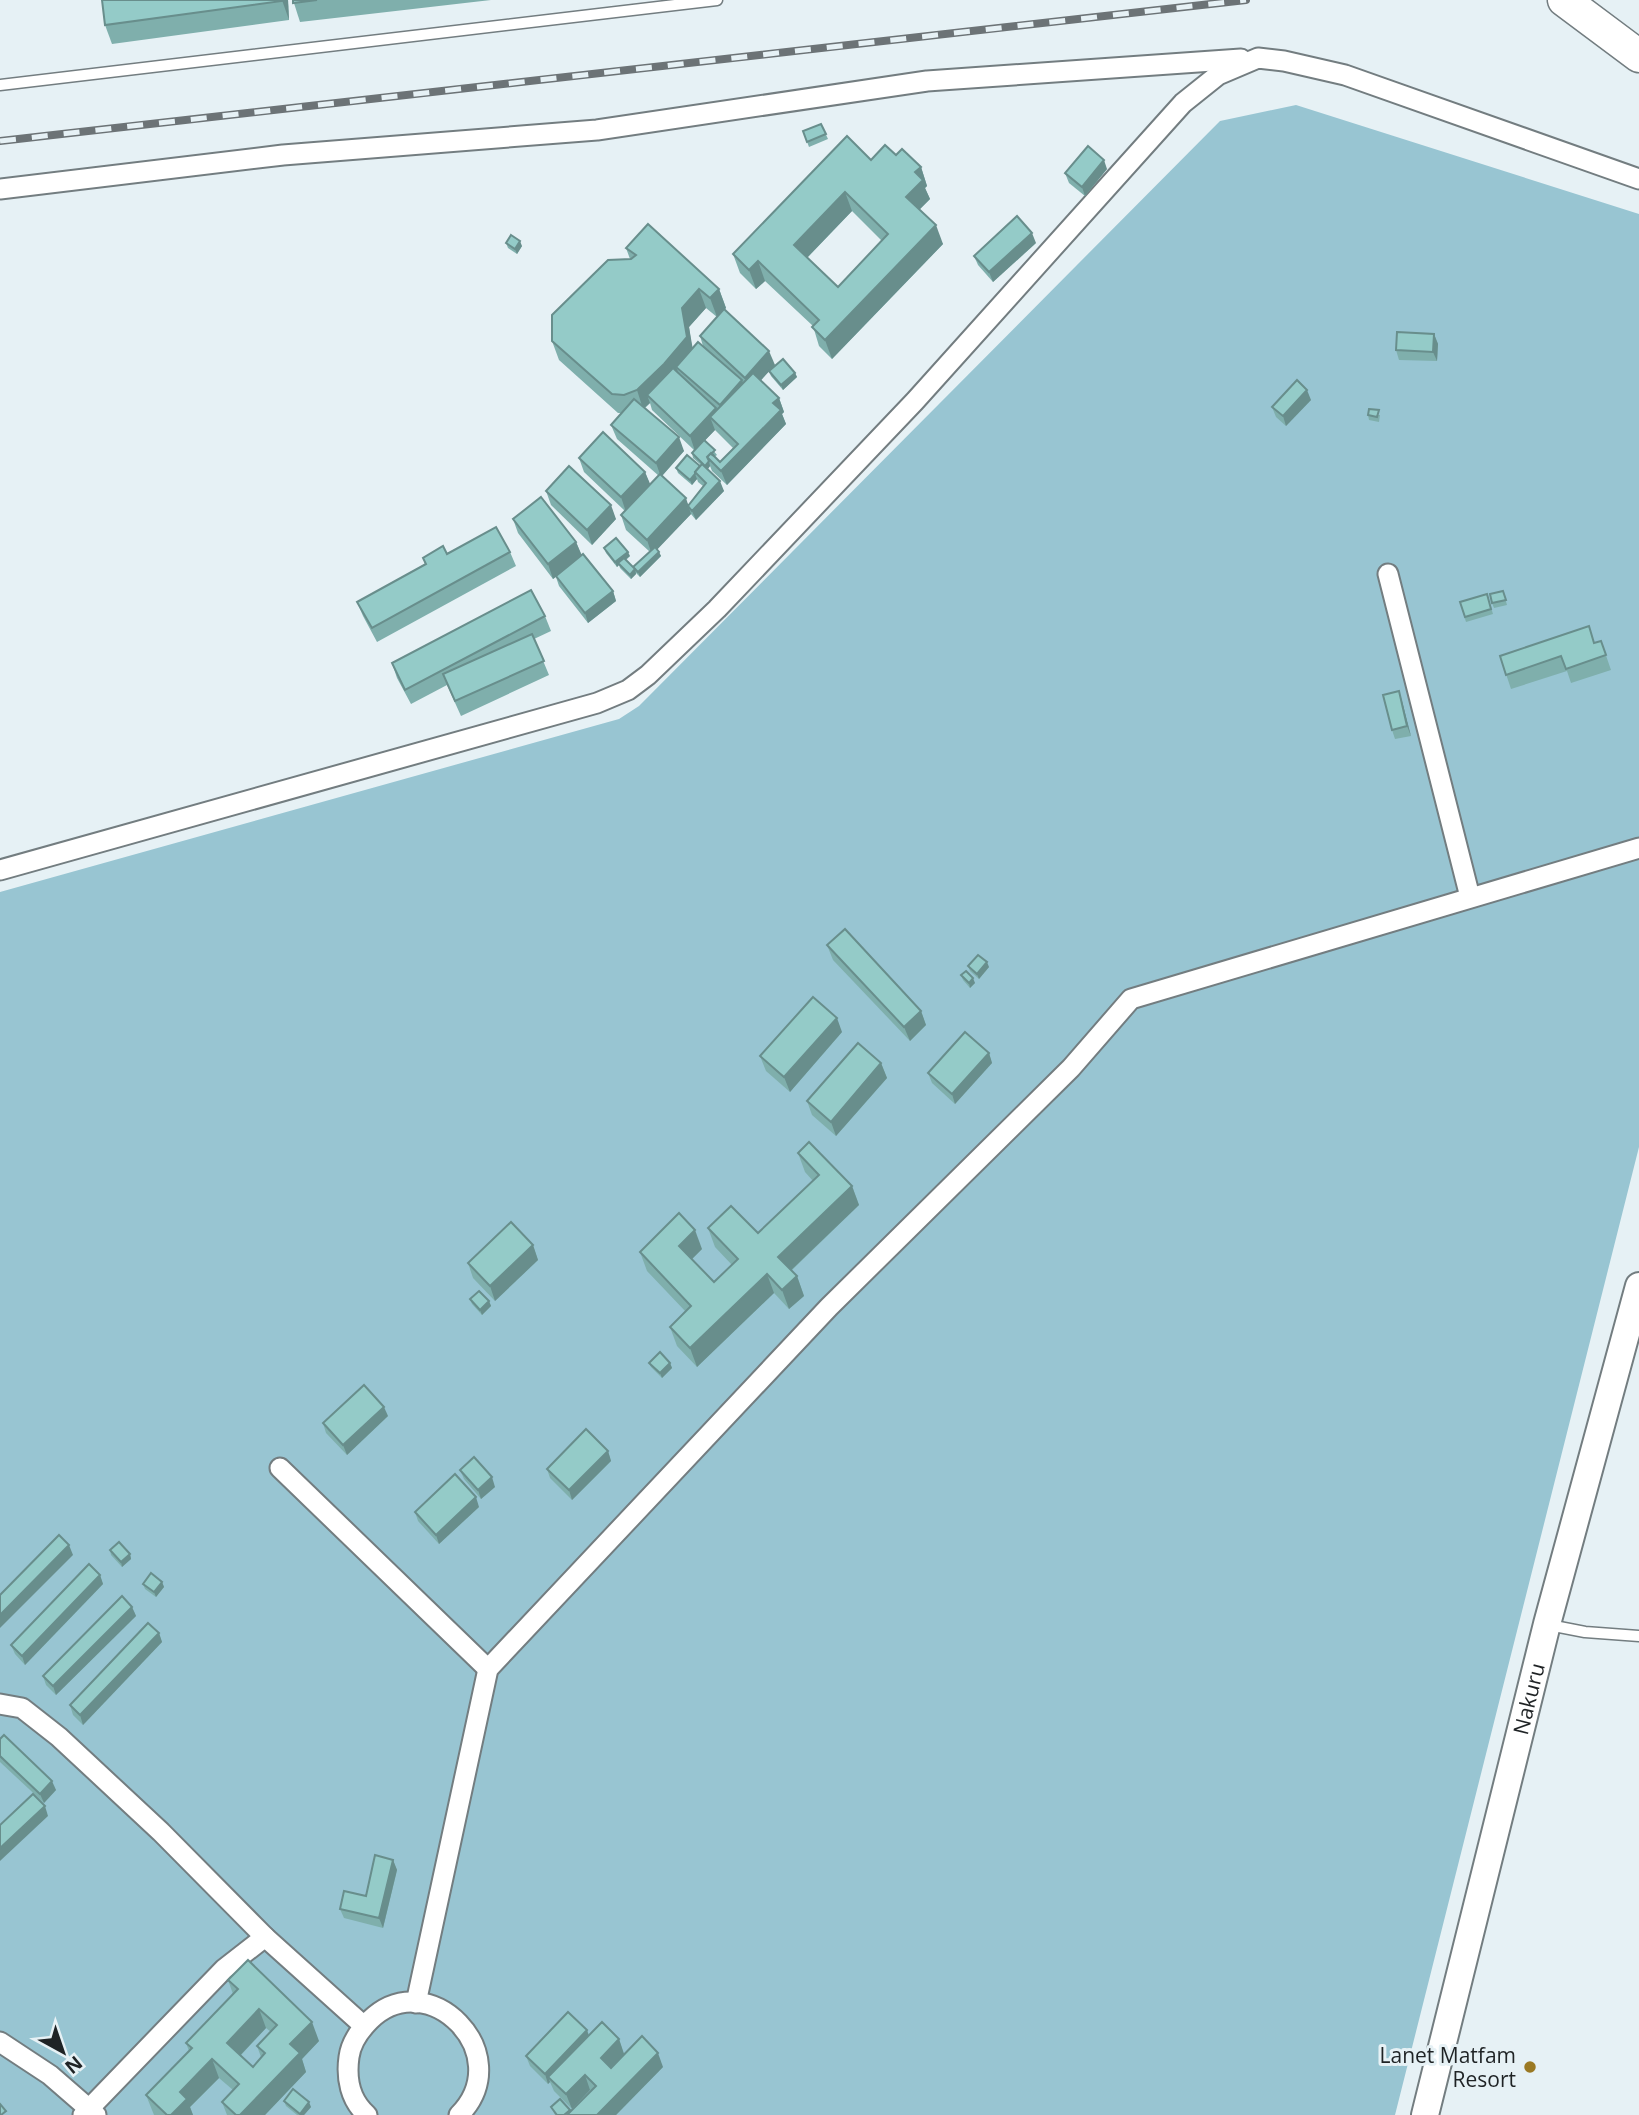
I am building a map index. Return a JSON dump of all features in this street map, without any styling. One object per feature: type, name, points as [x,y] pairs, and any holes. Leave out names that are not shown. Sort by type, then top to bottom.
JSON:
[{"type":"highway","points":[[1564,0],[1634,52]]},
{"type":"main road","name":"Nakuru","points":[[1425,2115],[1548,1624],[1639,1286]]},
{"type":"street","points":[[0,870],[597,703],[628,690],[717,609],[897,421],[1182,103],[1218,75],[1258,58]]},
{"type":"street","points":[[0,189],[284,155],[597,130],[927,81],[1258,58],[1345,75],[1639,179]]},
{"type":"street","points":[[1388,574],[1470,897]]},
{"type":"street","points":[[416,2003],[488,1669],[829,1307],[1071,1068],[1131,999],[1639,848]]},
{"type":"street","points":[[281,1468],[488,1669]]},
{"type":"street","points":[[0,1704],[22,1708],[59,1737],[171,1841],[265,1937],[364,2026]]},
{"type":"street","points":[[0,2042],[50,2075],[90,2113],[223,1969],[265,1937]]},
{"type":"street","points":[[361,2113],[351,2091],[347,2070],[350,2049],[364,2026],[376,2014],[395,2005],[416,2003],[437,2007],[455,2018],[469,2034],[477,2053],[478,2075],[473,2095],[461,2114]]},
{"type":"lane","points":[[0,85],[716,0]]},
{"type":"lane","points":[[1548,1624],[1585,1632],[1639,1636]]},
{"type":"shaded area","points":[[1296,105],[1639,214],[1639,1147],[1395,2115],[0,2115],[0,892],[619,719],[639,706],[1220,121]]},
{"type":"building","points":[[102,0],[282,0],[282,1],[105,25]]},
{"type":"building","points":[[293,0],[317,0],[293,3]]},
{"type":"building","points":[[821,124],[826,134],[807,142],[803,131]]},
{"type":"building","points":[[847,136],[871,160],[885,145],[896,155],[902,149],[921,167],[915,172],[923,180],[906,197],[936,225],[825,340],[812,327],[819,320],[758,261],[749,270],[733,254]],"holes":[[[845,192],[888,234],[838,287],[794,245]]]},
{"type":"building","points":[[1088,146],[1104,160],[1082,187],[1065,173]]},
{"type":"building","points":[[1017,216],[1032,233],[989,272],[974,256]]},
{"type":"building","points":[[648,224],[719,289],[710,298],[699,289],[682,308],[687,337],[664,364],[637,390],[624,395],[612,394],[552,341],[552,315],[608,260],[631,259],[636,255],[626,248]]},
{"type":"building","points":[[511,235],[520,241],[515,249],[506,243]]},
{"type":"building","points":[[724,309],[769,351],[745,378],[700,336]]},
{"type":"building","points":[[1397,332],[1434,334],[1433,352],[1396,350]]},
{"type":"building","points":[[698,342],[742,380],[720,405],[676,367]]},
{"type":"building","points":[[783,359],[795,373],[781,385],[769,371]]},
{"type":"building","points":[[673,368],[716,408],[690,436],[647,395]]},
{"type":"building","points":[[753,373],[779,398],[773,403],[781,410],[721,471],[707,457],[711,453],[720,462],[738,444],[710,417]]},
{"type":"building","points":[[1297,380],[1307,390],[1283,416],[1272,407]]},
{"type":"building","points":[[634,399],[679,437],[656,463],[611,425]]},
{"type":"building","points":[[1369,409],[1379,410],[1377,417],[1368,415]]},
{"type":"building","points":[[603,432],[645,472],[621,497],[579,458]]},
{"type":"building","points":[[704,440],[715,450],[707,457],[709,461],[705,466],[692,453]]},
{"type":"building","points":[[687,455],[700,466],[690,480],[676,468]]},
{"type":"building","points":[[702,464],[720,481],[692,511],[688,506],[706,483],[695,472]]},
{"type":"building","points":[[569,466],[611,505],[587,530],[546,491]]},
{"type":"building","points":[[660,474],[686,498],[647,540],[621,515]]},
{"type":"building","points":[[541,497],[576,542],[548,564],[513,519]]},
{"type":"building","points":[[496,527],[510,552],[372,628],[357,602],[426,564],[423,558],[443,546],[447,554]]},
{"type":"building","points":[[616,538],[628,552],[615,562],[604,548]]},
{"type":"building","points":[[655,547],[659,552],[638,572],[633,567]]},
{"type":"building","points":[[583,554],[613,591],[585,613],[556,576]]},
{"type":"building","points":[[624,558],[635,569],[630,575],[618,563]]},
{"type":"building","points":[[531,590],[545,616],[405,690],[392,663]]},
{"type":"building","points":[[1503,591],[1506,600],[1492,603],[1490,594]]},
{"type":"building","points":[[1487,594],[1491,609],[1465,617],[1460,602]]},
{"type":"building","points":[[1589,626],[1594,643],[1601,641],[1606,655],[1566,669],[1561,656],[1506,675],[1500,656]]},
{"type":"building","points":[[532,634],[544,661],[455,701],[443,674]]},
{"type":"building","points":[[1399,691],[1407,726],[1392,730],[1383,695]]},
{"type":"building","points":[[845,929],[921,1011],[904,1027],[827,945]]},
{"type":"building","points":[[978,955],[987,962],[977,974],[968,966]]},
{"type":"building","points":[[966,971],[973,978],[969,983],[961,975]]},
{"type":"building","points":[[813,997],[837,1018],[784,1077],[760,1056]]},
{"type":"building","points":[[965,1032],[989,1053],[952,1094],[928,1073]]},
{"type":"building","points":[[858,1043],[881,1063],[831,1122],[807,1101]]},
{"type":"building","points":[[809,1142],[852,1186],[778,1257],[797,1276],[782,1290],[767,1274],[690,1348],[670,1327],[691,1306],[640,1252],[679,1213],[695,1230],[679,1246],[714,1282],[738,1259],[708,1228],[731,1206],[758,1233],[819,1175],[798,1153]]},
{"type":"building","points":[[511,1222],[533,1245],[490,1286],[468,1263]]},
{"type":"building","points":[[479,1291],[489,1301],[480,1310],[470,1299]]},
{"type":"building","points":[[660,1352],[670,1363],[660,1373],[649,1363]]},
{"type":"building","points":[[364,1385],[384,1407],[343,1445],[323,1423]]},
{"type":"building","points":[[586,1429],[608,1451],[569,1490],[547,1469]]},
{"type":"building","points":[[474,1457],[492,1477],[478,1490],[460,1470]]},
{"type":"building","points":[[455,1474],[476,1497],[436,1535],[415,1512]]},
{"type":"building","points":[[59,1535],[69,1545],[0,1615],[0,1595]]},
{"type":"building","points":[[119,1542],[130,1554],[121,1562],[110,1550]]},
{"type":"building","points":[[89,1564],[100,1575],[22,1656],[11,1645]]},
{"type":"building","points":[[151,1573],[162,1582],[154,1592],[143,1584]]},
{"type":"building","points":[[122,1596],[132,1607],[53,1686],[43,1676]]},
{"type":"building","points":[[148,1623],[159,1633],[80,1715],[70,1705]]},
{"type":"building","points":[[4,1735],[52,1781],[40,1794],[0,1756],[0,1739]]},
{"type":"building","points":[[33,1794],[45,1806],[0,1848],[0,1825]]},
{"type":"building","points":[[375,1855],[393,1860],[379,1918],[340,1909],[344,1891],[366,1896]]},
{"type":"building","points":[[248,1960],[312,2022],[290,2044],[300,2053],[240,2115],[236,2115],[222,2102],[239,2084],[212,2059],[180,2092],[187,2099],[171,2115],[167,2115],[146,2095],[192,2048],[186,2043],[238,1989],[228,1980]],"holes":[[[259,2009],[277,2025],[257,2046],[265,2053],[253,2067],[227,2043]]]},
{"type":"building","points":[[568,2012],[587,2030],[545,2074],[526,2056]]},
{"type":"building","points":[[602,2022],[619,2039],[601,2058],[611,2068],[642,2036],[658,2053],[597,2115],[567,2115],[596,2086],[585,2075],[566,2094],[548,2077]]},
{"type":"building","points":[[293,2089],[309,2102],[300,2114],[284,2101]]},
{"type":"building","points":[[560,2099],[570,2110],[564,2115],[557,2115],[551,2107]]},
{"type":"building","points":[[0,2104],[6,2111],[1,2115],[0,2115]]},
{"type":"railway","points":[[0,141],[1246,0]]},
{"type":"place","name":"Lanet Matfam Resort","points":[[1530,2067]]}]
